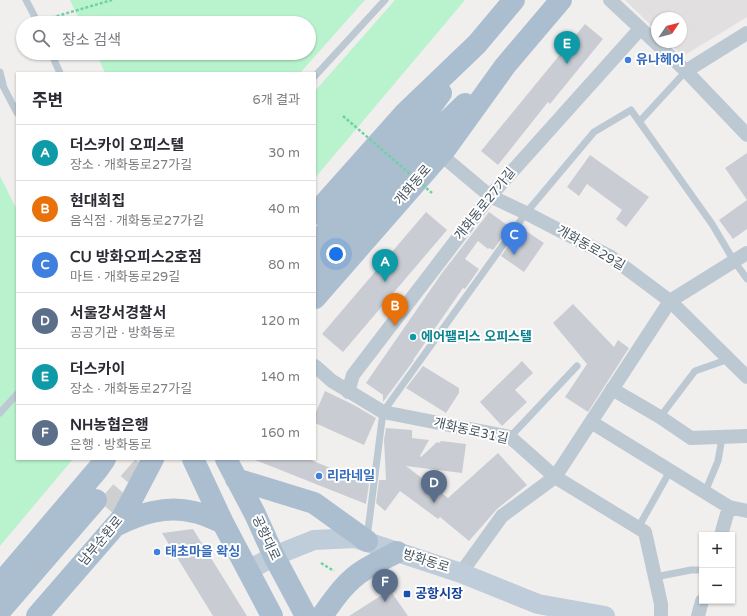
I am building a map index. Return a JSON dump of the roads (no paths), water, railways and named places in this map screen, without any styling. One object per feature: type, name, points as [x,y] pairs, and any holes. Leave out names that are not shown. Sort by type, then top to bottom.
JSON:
[{"type":"main road","points":[[316,244],[416,127],[477,44],[514,0]]},
{"type":"main road","name":"개화동로","points":[[316,297],[440,154],[505,66],[561,0]]},
{"type":"main road","points":[[316,213],[404,114],[477,44]]},
{"type":"main road","name":"개화동로","points":[[316,270],[434,134],[505,66]]},
{"type":"main road","points":[[104,460],[98,470],[104,508],[136,516],[157,510],[194,512],[223,523]]},
{"type":"main road","name":"남부순환로","points":[[0,611],[152,460]]},
{"type":"main road","points":[[193,460],[223,523],[272,616]]},
{"type":"main road","name":"공항대로","points":[[226,460],[255,514],[274,556],[306,616]]},
{"type":"main road","points":[[236,480],[314,503],[367,541]]},
{"type":"main road","name":"남부순환로","points":[[0,584],[104,508]]},
{"type":"main road","name":"남부순환로","points":[[14,616],[104,508]]},
{"type":"main road","name":"남부순환로","points":[[37,616],[104,508]]},
{"type":"main road","name":"방화동로","points":[[249,570],[274,556],[314,540],[356,538],[461,573],[538,604],[605,616]]},
{"type":"main road","points":[[322,616],[338,594],[363,570],[397,552]]},
{"type":"street","points":[[610,0],[686,71],[747,135]]},
{"type":"street","name":"개화동로27가길","points":[[348,392],[353,375],[490,196],[640,29]]},
{"type":"street","points":[[686,71],[747,32]]},
{"type":"street","name":"개화동로29길","points":[[440,154],[490,196],[611,257],[670,301],[747,377]]},
{"type":"street","points":[[461,573],[502,516],[555,477],[670,301],[747,253]]},
{"type":"street","name":"개화동로31길","points":[[316,367],[332,381],[348,392],[383,412],[510,437],[555,477],[645,532],[661,604],[661,616]]},
{"type":"street","points":[[612,389],[660,417],[691,438],[747,436]]},
{"type":"street","points":[[591,422],[728,507],[747,511]]},
{"type":"street","points":[[722,532],[728,507]]},
{"type":"street","points":[[698,616],[701,604]]},
{"type":"lane","points":[[26,0],[35,16]]},
{"type":"lane","points":[[316,75],[385,0]]},
{"type":"lane","points":[[54,60],[60,72]]},
{"type":"lane","points":[[640,121],[686,71]]},
{"type":"lane","points":[[0,72],[1,83],[16,111]]},
{"type":"lane","points":[[367,541],[383,412],[526,213],[594,132],[631,110],[712,224],[734,261],[747,279]]},
{"type":"lane","points":[[660,417],[695,372],[729,359]]},
{"type":"lane","points":[[510,437],[577,366]]},
{"type":"lane","points":[[0,414],[16,395]]},
{"type":"lane","points":[[705,492],[718,461],[722,438]]},
{"type":"lane","points":[[638,528],[670,471]]},
{"type":"lane","points":[[655,577],[699,570]]},
{"type":"tunnel","points":[[107,508],[146,464]]},
{"type":"place","name":"유나헤어","points":[[628,60]]},
{"type":"place","name":"더스카이","points":[[567,64]]},
{"type":"place","name":"CU 방화오피스2호점","points":[[514,255]]},
{"type":"place","name":"더스카이 오피스텔","points":[[385,282]]},
{"type":"place","name":"현대회집","points":[[395,326]]},
{"type":"place","name":"에어팰리스 오피스텔","points":[[413,337]]},
{"type":"place","name":"리라네일","points":[[319,476]]},
{"type":"place","name":"서울강서경찰서","points":[[434,503]]},
{"type":"place","name":"태초마을 왁싱","points":[[157,552]]},
{"type":"place","name":"공항시장","points":[[407,594]]},
{"type":"place","name":"NH농협은행","points":[[385,602]]}]
